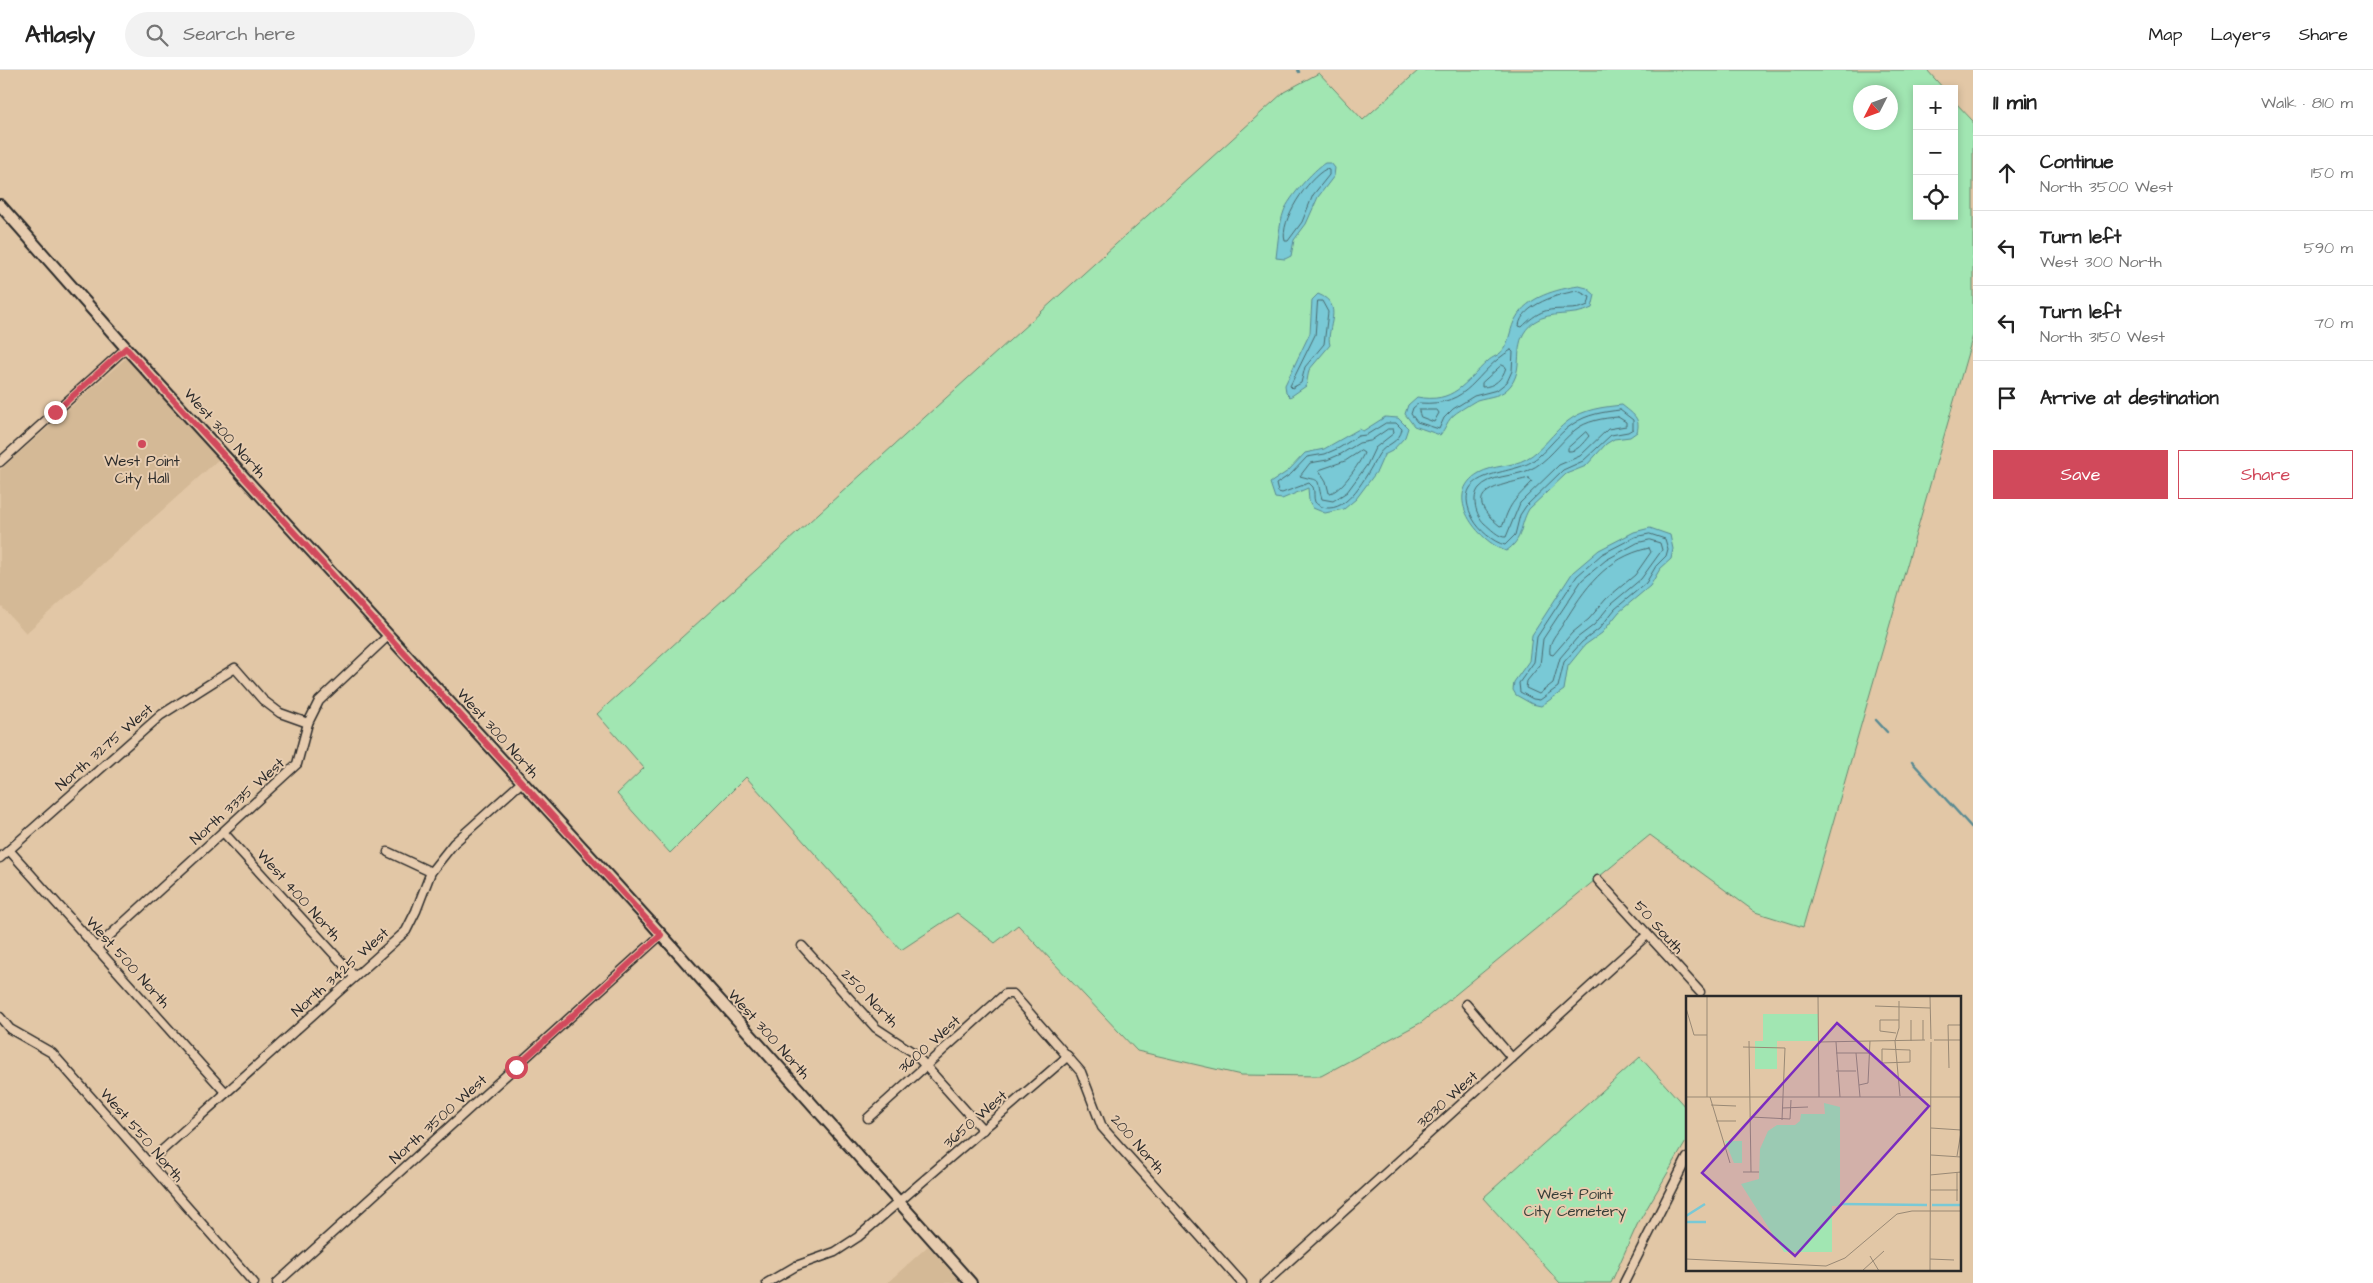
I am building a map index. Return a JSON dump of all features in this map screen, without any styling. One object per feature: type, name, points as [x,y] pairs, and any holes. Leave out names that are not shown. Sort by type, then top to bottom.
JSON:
[{"type":"main road","name":"West 300 North","points":[[0,205],[126,348],[661,935],[971,1283]]},
{"type":"street","points":[[0,462],[126,348]]},
{"type":"street","name":"North 3335 West","points":[[96,948],[297,764],[308,723],[319,700],[389,635]]},
{"type":"street","name":"North 3275 West","points":[[0,858],[161,715],[235,668],[263,700],[275,708],[308,723]]},
{"type":"street","name":"North 3425 West","points":[[148,1163],[406,932],[416,912],[431,872],[454,843],[522,782]]},
{"type":"street","name":"West 400 North","points":[[223,832],[355,977]]},
{"type":"street","name":"West 500 North","points":[[9,850],[226,1093]]},
{"type":"street","points":[[388,852],[431,872]]},
{"type":"street","name":"50 South","points":[[1598,880],[1700,992]]},
{"type":"street","name":"North 3500 West","points":[[277,1283],[661,935]]},
{"type":"street","name":"3830 West","points":[[1265,1283],[1647,935]]},
{"type":"street","name":"250 North","points":[[802,946],[876,1028],[914,1053],[983,1130]]},
{"type":"street","name":"3600 West","points":[[868,1118],[1009,993]]},
{"type":"street","name":"200 North","points":[[1009,993],[1018,999],[1081,1072],[1102,1127],[1242,1283]]},
{"type":"street","points":[[1466,1004],[1512,1058]]},
{"type":"street","name":"West 550 North","points":[[0,1018],[10,1029],[52,1053],[254,1283]]},
{"type":"street","name":"3650 West","points":[[767,1283],[789,1269],[823,1258],[847,1245],[1068,1056]]},
{"type":"street","points":[[1624,1283],[1686,1160]]},
{"type":"shaded area","points":[[126,358],[219,459],[26,633],[0,605],[0,470]]},
{"type":"shaded area","points":[[928,1246],[961,1283],[887,1283]]},
{"type":"green space","points":[[1419,70],[1927,70],[1940,85],[1913,85],[1913,220],[1958,220],[1958,105],[1973,121],[1973,335],[1803,927],[1755,912],[1650,835],[1422,1022],[1321,1076],[1241,1075],[1137,1051],[1018,925],[995,943],[957,913],[901,950],[746,777],[670,853],[617,794],[644,768],[597,714],[1284,92],[1319,73],[1363,120]]},
{"type":"green space","name":"West Point City Cemetery","points":[[1640,1057],[1686,1108],[1686,1142],[1637,1225],[1611,1283],[1560,1283],[1483,1198]]},
{"type":"water","points":[[1325,163],[1331,163],[1335,168],[1334,176],[1318,197],[1306,224],[1294,240],[1291,256],[1285,259],[1276,258],[1281,222],[1287,205],[1308,178]]},
{"type":"water","points":[[1579,286],[1587,288],[1595,295],[1592,308],[1577,313],[1547,316],[1534,322],[1526,329],[1520,345],[1515,377],[1511,385],[1504,392],[1477,400],[1459,411],[1452,416],[1440,435],[1414,426],[1405,414],[1408,405],[1417,397],[1440,397],[1457,390],[1488,361],[1502,352],[1514,322],[1527,305],[1543,295]]},
{"type":"water","points":[[1318,294],[1331,304],[1333,310],[1329,338],[1330,345],[1309,370],[1306,386],[1290,397],[1286,393],[1285,385],[1310,333],[1312,300]]},
{"type":"water","points":[[1622,405],[1637,420],[1637,432],[1630,437],[1614,439],[1606,444],[1586,466],[1566,474],[1529,509],[1519,537],[1512,546],[1506,551],[1495,546],[1475,528],[1463,505],[1463,493],[1468,482],[1484,470],[1521,462],[1526,459],[1538,451],[1563,425],[1580,414],[1594,409]]},
{"type":"water","points":[[1385,417],[1398,418],[1408,428],[1405,437],[1392,451],[1384,455],[1377,471],[1356,499],[1344,509],[1325,513],[1313,508],[1309,501],[1308,488],[1282,499],[1275,498],[1270,483],[1288,471],[1305,453],[1324,449],[1359,429],[1363,431]]},
{"type":"water","points":[[1650,528],[1670,535],[1673,549],[1671,559],[1660,569],[1650,586],[1619,612],[1602,633],[1585,645],[1568,666],[1564,690],[1541,706],[1532,704],[1516,695],[1513,690],[1514,682],[1529,661],[1532,635],[1573,572],[1599,550],[1634,532]]},
{"type":"waterway","points":[[1876,720],[1887,732]]},
{"type":"waterway","points":[[1912,762],[1973,829]]},
{"type":"place","name":"West Point City Hall","points":[[142,444]]},
{"type":"route","points":[[55,412],[126,348],[376,620],[661,935],[516,1067]]}]
